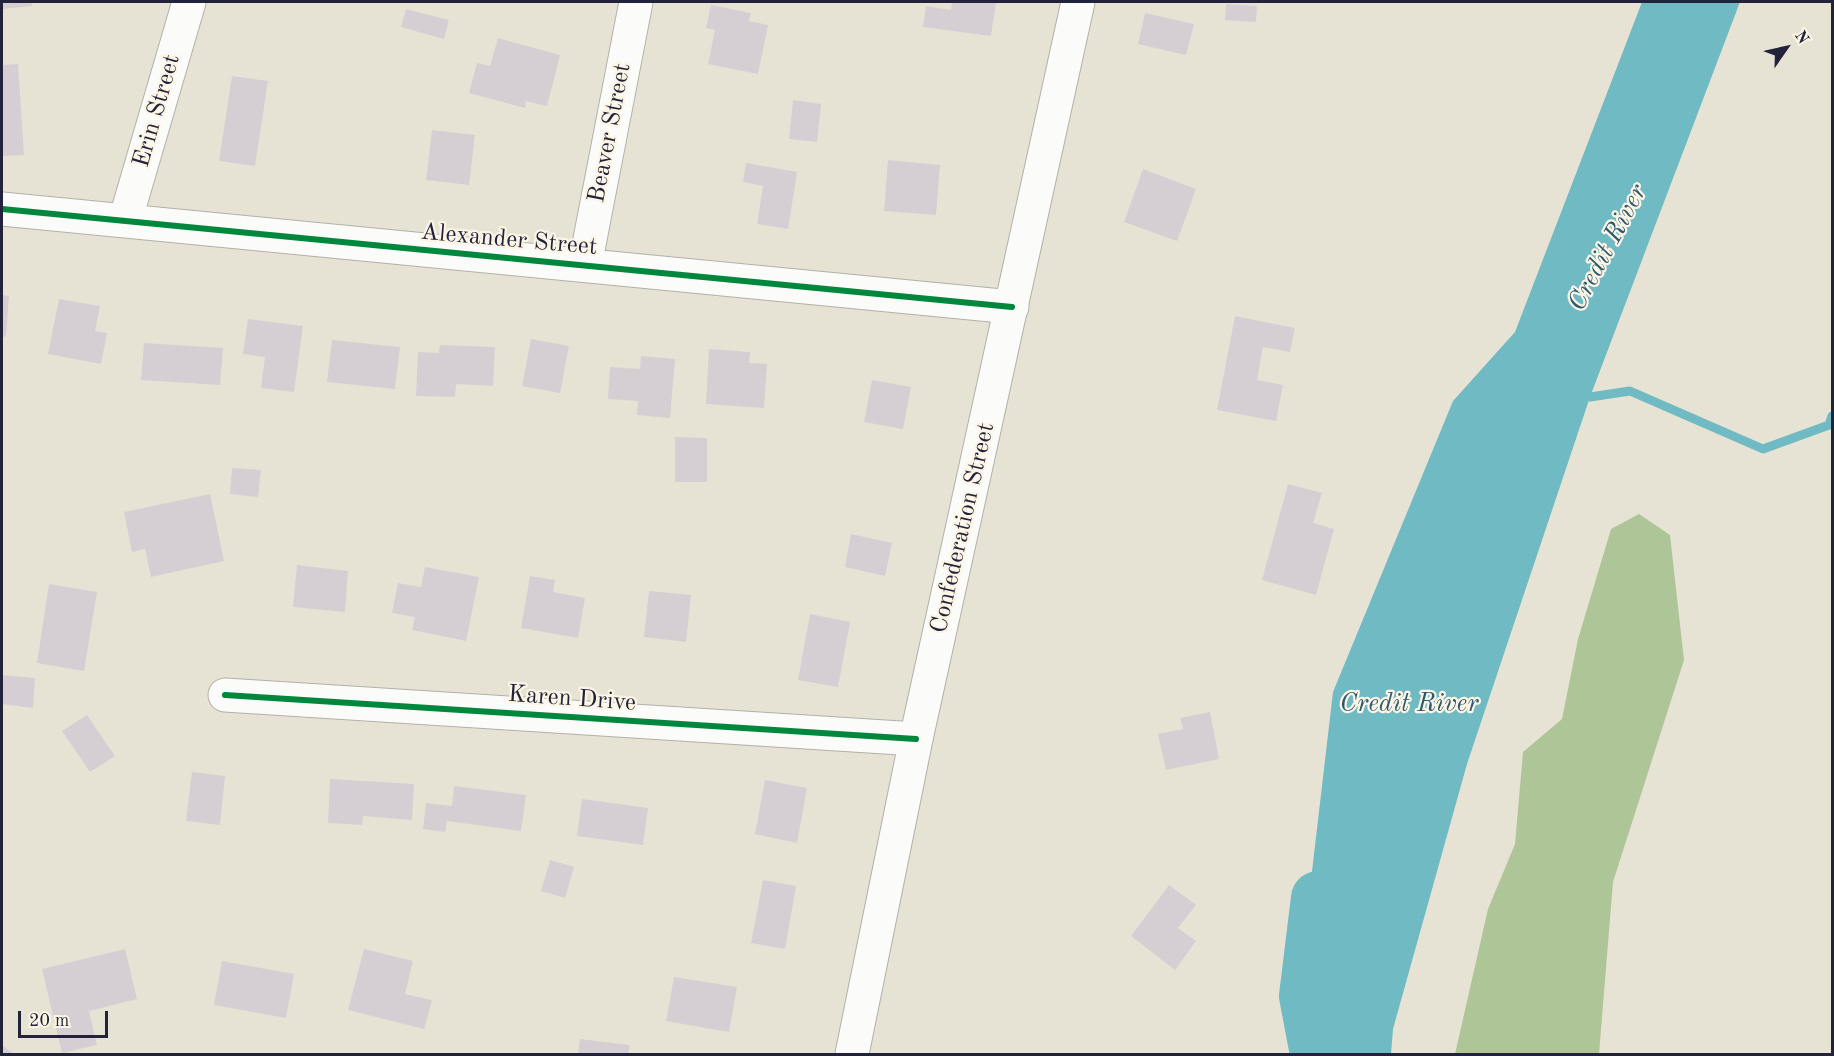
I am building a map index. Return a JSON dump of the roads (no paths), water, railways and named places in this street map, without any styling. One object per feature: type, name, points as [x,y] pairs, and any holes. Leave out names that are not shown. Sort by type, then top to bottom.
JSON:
[{"type":"street","name":"Erin Street","points":[[125,221],[189,2]]},
{"type":"street","name":"Beaver Street","points":[[585,265],[636,2]]},
{"type":"street","name":"Confederation Street","points":[[852,1054],[916,739],[1078,2]]},
{"type":"street","name":"Alexander Street","points":[[2,209],[1012,307]]},
{"type":"street","name":"Karen Drive","points":[[225,695],[916,739]]},
{"type":"water","name":"Credit River","points":[[1642,2],[1740,2],[1590,397],[1467,764],[1393,1029],[1391,1054],[1317,1054],[1305,931],[1333,692],[1453,401],[1515,332]]},
{"type":"waterway","points":[[1590,397],[1630,391],[1763,449],[1829,425],[1832,416]]},
{"type":"waterway","name":"Credit River","points":[[1317,1054],[1306,996],[1318,898]]}]
